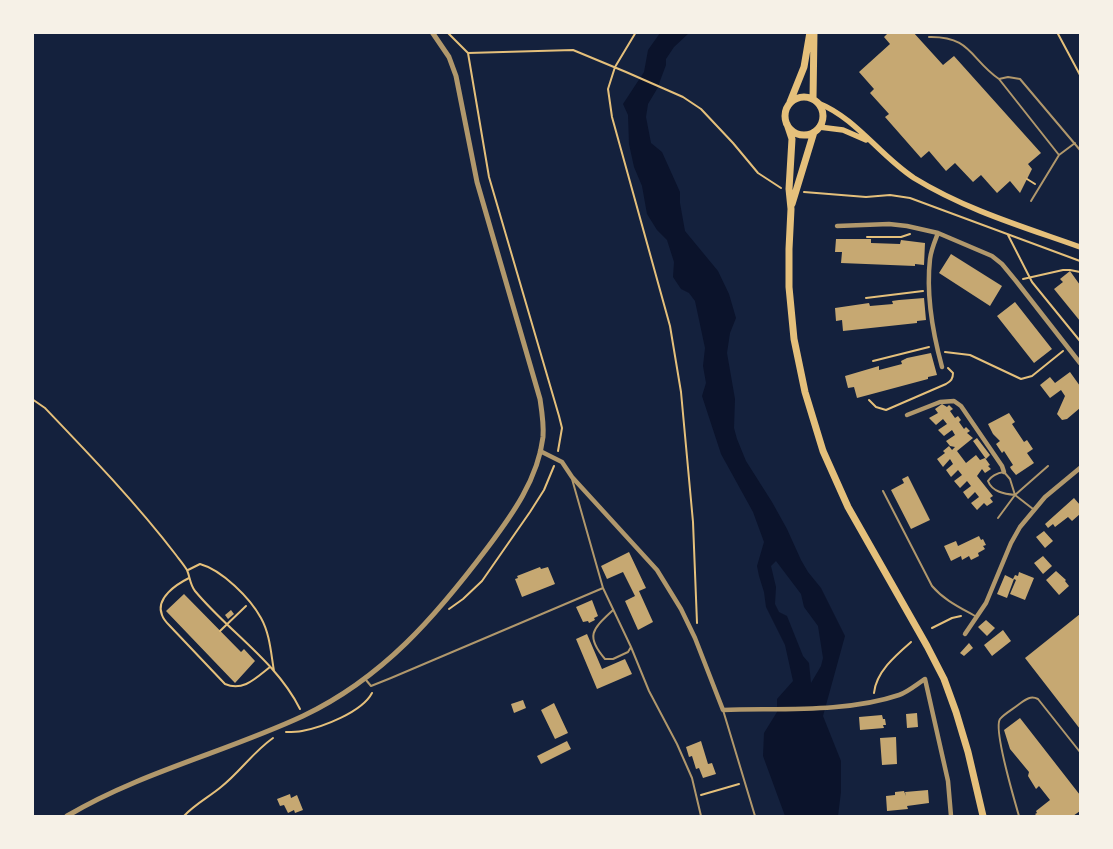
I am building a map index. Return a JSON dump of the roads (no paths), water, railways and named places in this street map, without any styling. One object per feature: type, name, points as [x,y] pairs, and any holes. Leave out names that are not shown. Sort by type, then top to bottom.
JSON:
[{"type":"main road","points":[[810,32],[804,67],[786,109],[785,116],[792,139],[789,188],[791,209],[789,272],[792,320],[799,365],[815,428],[848,507],[944,679],[968,752],[983,816]]},
{"type":"main road","points":[[791,209],[816,129],[823,115],[816,101],[814,32]]},
{"type":"main road","points":[[790,102],[800,97],[832,108],[913,177],[951,199],[980,212],[1080,248]]},
{"type":"main road","points":[[787,124],[793,131],[801,134],[816,129],[843,130],[870,142]]},
{"type":"street","points":[[67,816],[132,784],[304,716],[365,679],[413,638],[442,607],[511,514],[530,481],[543,437],[543,419],[537,387],[477,182],[456,76],[449,57],[432,32]]},
{"type":"street","points":[[837,226],[889,224],[921,228],[938,233],[992,256],[1002,264],[1080,363]]},
{"type":"street","points":[[938,233],[930,260],[929,290],[936,345],[942,367]]},
{"type":"street","points":[[907,415],[940,402],[954,401],[961,406],[1002,466],[1004,472]]},
{"type":"street","points":[[540,451],[557,458],[566,466],[572,477],[657,570],[681,609],[695,638],[723,710],[832,708],[874,702],[901,695],[925,679],[948,781],[951,816]]},
{"type":"street","points":[[965,634],[986,604],[1011,543],[1033,509],[1080,468]]},
{"type":"lane","points":[[929,37],[941,36],[956,40],[968,48],[998,79],[1059,155]]},
{"type":"lane","points":[[998,79],[1008,77],[1020,79],[1080,150]]},
{"type":"lane","points":[[1031,201],[1059,155],[1075,143]]},
{"type":"lane","points":[[998,518],[1015,495],[1048,466]]},
{"type":"lane","points":[[1015,495],[1010,480],[1004,472],[997,473],[990,478],[989,484],[1003,494],[1015,495],[1033,509]]},
{"type":"lane","points":[[572,477],[603,588],[631,647],[649,691],[677,744],[692,778],[701,816]]},
{"type":"lane","points":[[883,491],[932,586],[952,604],[976,616]]},
{"type":"lane","points":[[365,679],[371,686],[603,588]]},
{"type":"lane","points":[[613,610],[594,628],[592,636],[598,652],[604,659],[613,659],[628,652],[631,647]]},
{"type":"lane","points":[[1019,816],[1000,743],[998,725],[1000,719],[1028,698],[1034,697],[1038,699],[1080,752]]},
{"type":"lane","points":[[723,710],[755,816]]},
{"type":"water","points":[[660,33],[689,33],[674,47],[666,59],[666,65],[657,89],[648,104],[646,117],[651,143],[662,152],[680,192],[685,231],[718,271],[729,294],[736,318],[730,333],[727,353],[735,399],[734,428],[737,439],[746,461],[772,502],[808,572],[821,588],[845,636],[823,716],[841,761],[841,792],[838,816],[785,816],[763,756],[764,733],[777,712],[777,699],[793,681],[785,645],[766,607],[759,576],[757,566],[764,542],[753,512],[721,454],[702,396],[706,383],[703,366],[705,348],[695,301],[689,293],[681,289],[673,277],[674,262],[667,240],[657,230],[647,214],[642,186],[634,167],[629,144],[628,115],[623,104],[644,72],[648,50]],"holes":[[[776,561],[801,594],[804,607],[818,626],[823,658],[821,666],[811,683],[809,663],[803,656],[787,616],[779,612],[775,604],[776,587],[771,566]]]}]
